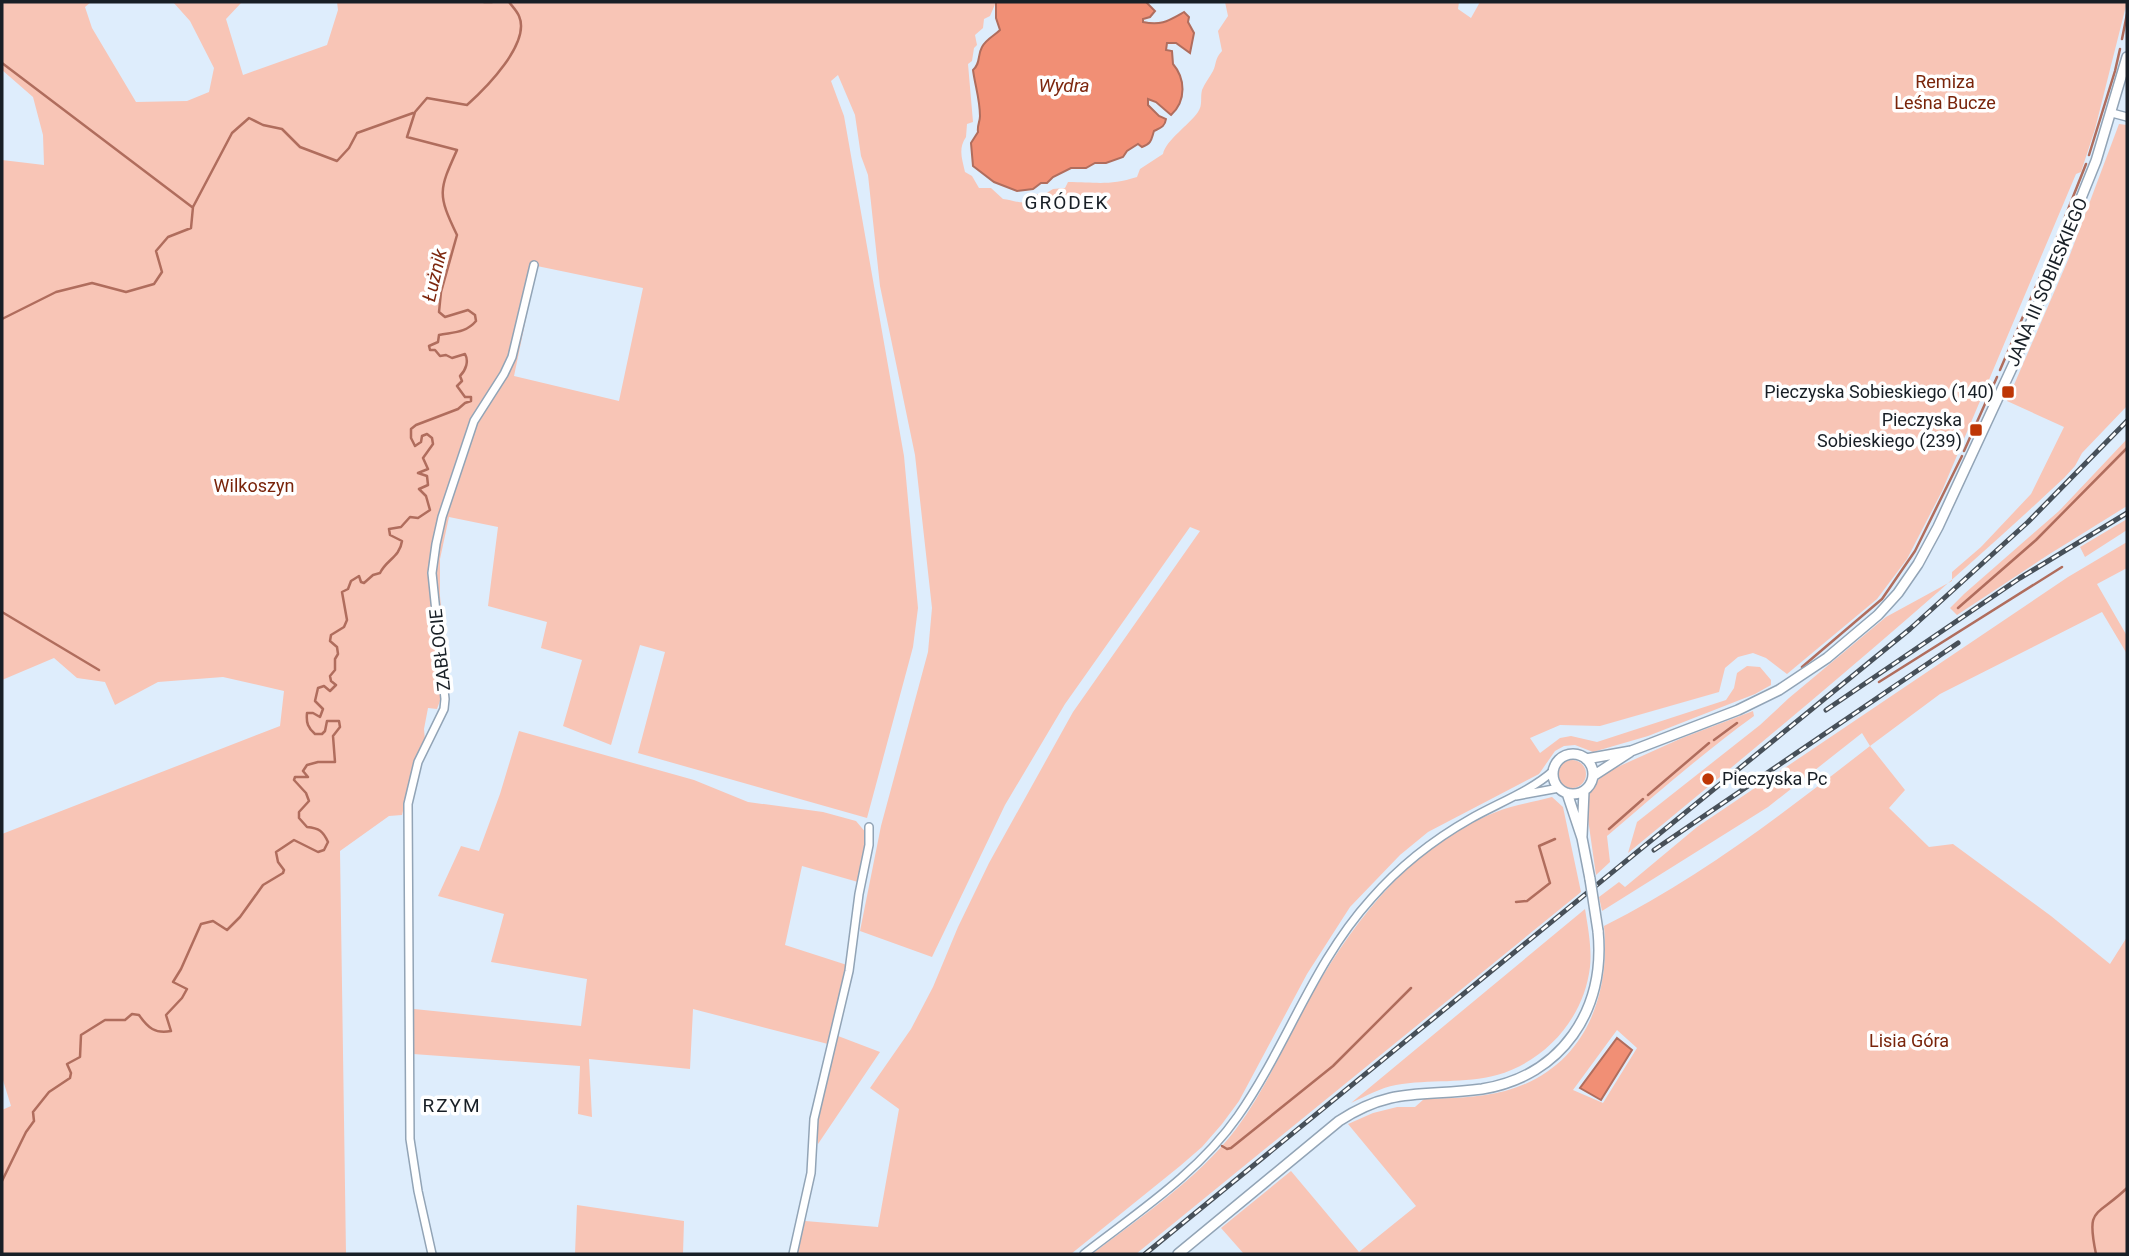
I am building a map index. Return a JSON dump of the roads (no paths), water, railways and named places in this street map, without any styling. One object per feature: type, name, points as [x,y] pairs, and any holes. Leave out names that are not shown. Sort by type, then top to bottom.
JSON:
[{"type":"street","name":"JANA III SOBIESKIEGO","points":[[1586,759],[1631,751],[1738,710],[1792,683],[1878,615],[1905,584],[1955,492],[2076,215],[2112,113],[2127,57]]},
{"type":"street","points":[[2112,113],[2127,117]]},
{"type":"street","name":"ZABŁOCIE","points":[[432,1254],[410,1139],[408,804],[418,762],[444,709],[432,573],[442,517],[474,421],[512,357],[534,265]]},
{"type":"street","name":"JANA III SOBIESKIEGO","points":[[1593,776],[1631,751]]},
{"type":"street","points":[[1084,1254],[1183,1176],[1227,1130],[1262,1077],[1322,965],[1345,930],[1401,869],[1431,844],[1467,820],[1516,796],[1553,772],[1559,759],[1566,755],[1573,754],[1586,759],[1592,770],[1593,776],[1584,791],[1582,838]]},
{"type":"street","points":[[1178,1254],[1339,1121],[1362,1107],[1400,1095],[1497,1086],[1515,1080],[1544,1064],[1568,1042],[1587,1013],[1598,976],[1598,931],[1582,838],[1563,791],[1555,783],[1553,772]]},
{"type":"street","points":[[1516,796],[1563,791],[1573,794],[1584,791]]},
{"type":"street","points":[[793,1254],[811,1172],[814,1119],[849,971],[859,894],[869,845],[869,827]]},
{"type":"water","name":"Wydra","points":[[996,2],[1146,2],[1155,11],[1150,17],[1143,19],[1143,22],[1155,23],[1169,20],[1184,12],[1189,17],[1188,22],[1194,33],[1190,53],[1176,43],[1167,43],[1166,50],[1172,51],[1173,64],[1182,82],[1180,103],[1171,115],[1156,102],[1148,99],[1148,105],[1166,119],[1165,124],[1154,131],[1148,144],[1142,147],[1138,144],[1123,157],[1106,163],[1095,163],[1086,168],[1071,168],[1033,189],[1017,191],[994,182],[973,166],[971,143],[978,132],[980,116],[973,70],[984,44],[1000,30],[996,18]]},
{"type":"water","points":[[1617,1038],[1632,1050],[1601,1100],[1580,1088]]},
{"type":"waterway","name":"Łużnik","points":[[484,2],[492,2]]},
{"type":"waterway","name":"Łużnik","points":[[2,1181],[34,1121],[33,1112],[49,1092],[70,1078],[67,1064],[80,1057],[81,1035],[105,1020],[125,1020],[132,1014],[139,1015],[156,1031],[171,1031],[166,1015],[187,989],[173,982],[201,924],[213,921],[227,930],[263,885],[283,873],[276,852],[294,840],[318,852],[324,850],[328,842],[320,831],[307,827],[299,818],[299,812],[309,801],[306,793],[294,780],[295,777],[308,777],[303,771],[307,765],[335,762],[333,736],[340,727],[339,721],[327,721],[325,731],[315,734],[308,725],[307,713],[320,717],[323,709],[315,701],[318,688],[324,686],[330,691],[336,685],[330,676],[335,670],[338,654],[337,647],[330,641],[331,635],[344,627],[347,620],[342,592],[359,576],[364,583],[380,573],[396,555],[402,541],[390,535],[389,529],[401,527],[410,517],[418,518],[430,510],[426,496],[419,489],[428,485],[427,476],[418,473],[428,469],[423,458],[433,444],[432,438],[427,434],[422,436],[421,442],[415,446],[411,429],[471,401],[471,397],[465,397],[457,386],[462,381],[460,376],[467,360],[465,354],[452,358],[440,356],[435,350],[430,350],[429,346],[438,342],[439,335],[464,330],[476,321],[475,315],[468,310],[445,317],[439,312],[441,292],[457,235],[443,201],[444,184],[457,150],[407,137],[415,112],[427,98],[467,105],[505,64],[519,39],[521,27],[518,14],[509,2]]},
{"type":"waterway","points":[[2122,39],[2127,14]]},
{"type":"waterway","points":[[2089,155],[2120,49]]},
{"type":"waterway","points":[[2,63],[192,207]]},
{"type":"waterway","points":[[2,319],[56,292],[92,283],[126,292],[154,284],[162,272],[156,251],[168,237],[191,228],[193,207],[232,133],[249,118],[263,125],[282,129],[300,147],[337,161],[349,148],[357,133],[413,113]]},
{"type":"waterway","points":[[2046,265],[2086,164]]},
{"type":"waterway","points":[[2000,370],[2043,270]]},
{"type":"waterway","points":[[1964,451],[1997,377]]},
{"type":"waterway","points":[[1958,608],[2036,540],[2127,448]]},
{"type":"waterway","points":[[1802,667],[1882,599],[1915,551],[1962,456]]},
{"type":"waterway","points":[[1879,682],[2062,567]]},
{"type":"waterway","points":[[2,612],[99,670]]},
{"type":"waterway","points":[[1714,740],[1737,723]]},
{"type":"waterway","points":[[1648,795],[1709,743]]},
{"type":"waterway","points":[[1609,829],[1643,799]]},
{"type":"waterway","points":[[1516,902],[1527,901],[1550,883],[1539,846],[1555,839]]},
{"type":"waterway","points":[[1222,1146],[1231,1148],[1333,1066],[1411,988]]},
{"type":"waterway","points":[[2096,1254],[2093,1220],[2101,1209],[2127,1188]]},
{"type":"railway","points":[[1145,1254],[1910,629],[2028,522],[2127,421]]},
{"type":"railway","points":[[1826,710],[2020,578],[2127,513]]},
{"type":"railway","points":[[1654,850],[1958,643]]},
{"type":"place","name":"Pieczyska Sobieskiego (140)","points":[[2008,392]]},
{"type":"place","name":"Pieczyska Sobieskiego (239)","points":[[1976,430]]},
{"type":"place","name":"Pieczyska Pc","points":[[1708,779]]},
{"type":"district","name":"GRÓDEK","points":[[1067,202]]},
{"type":"district","name":"RZYM","points":[[452,1105]]},
{"type":"park label","name":"Remiza Leśna Bucze","points":[[1945,92]]},
{"type":"park label","name":"Wilkoszyn","points":[[254,486]]},
{"type":"park label","name":"Lisia Góra","points":[[1909,1041]]}]
